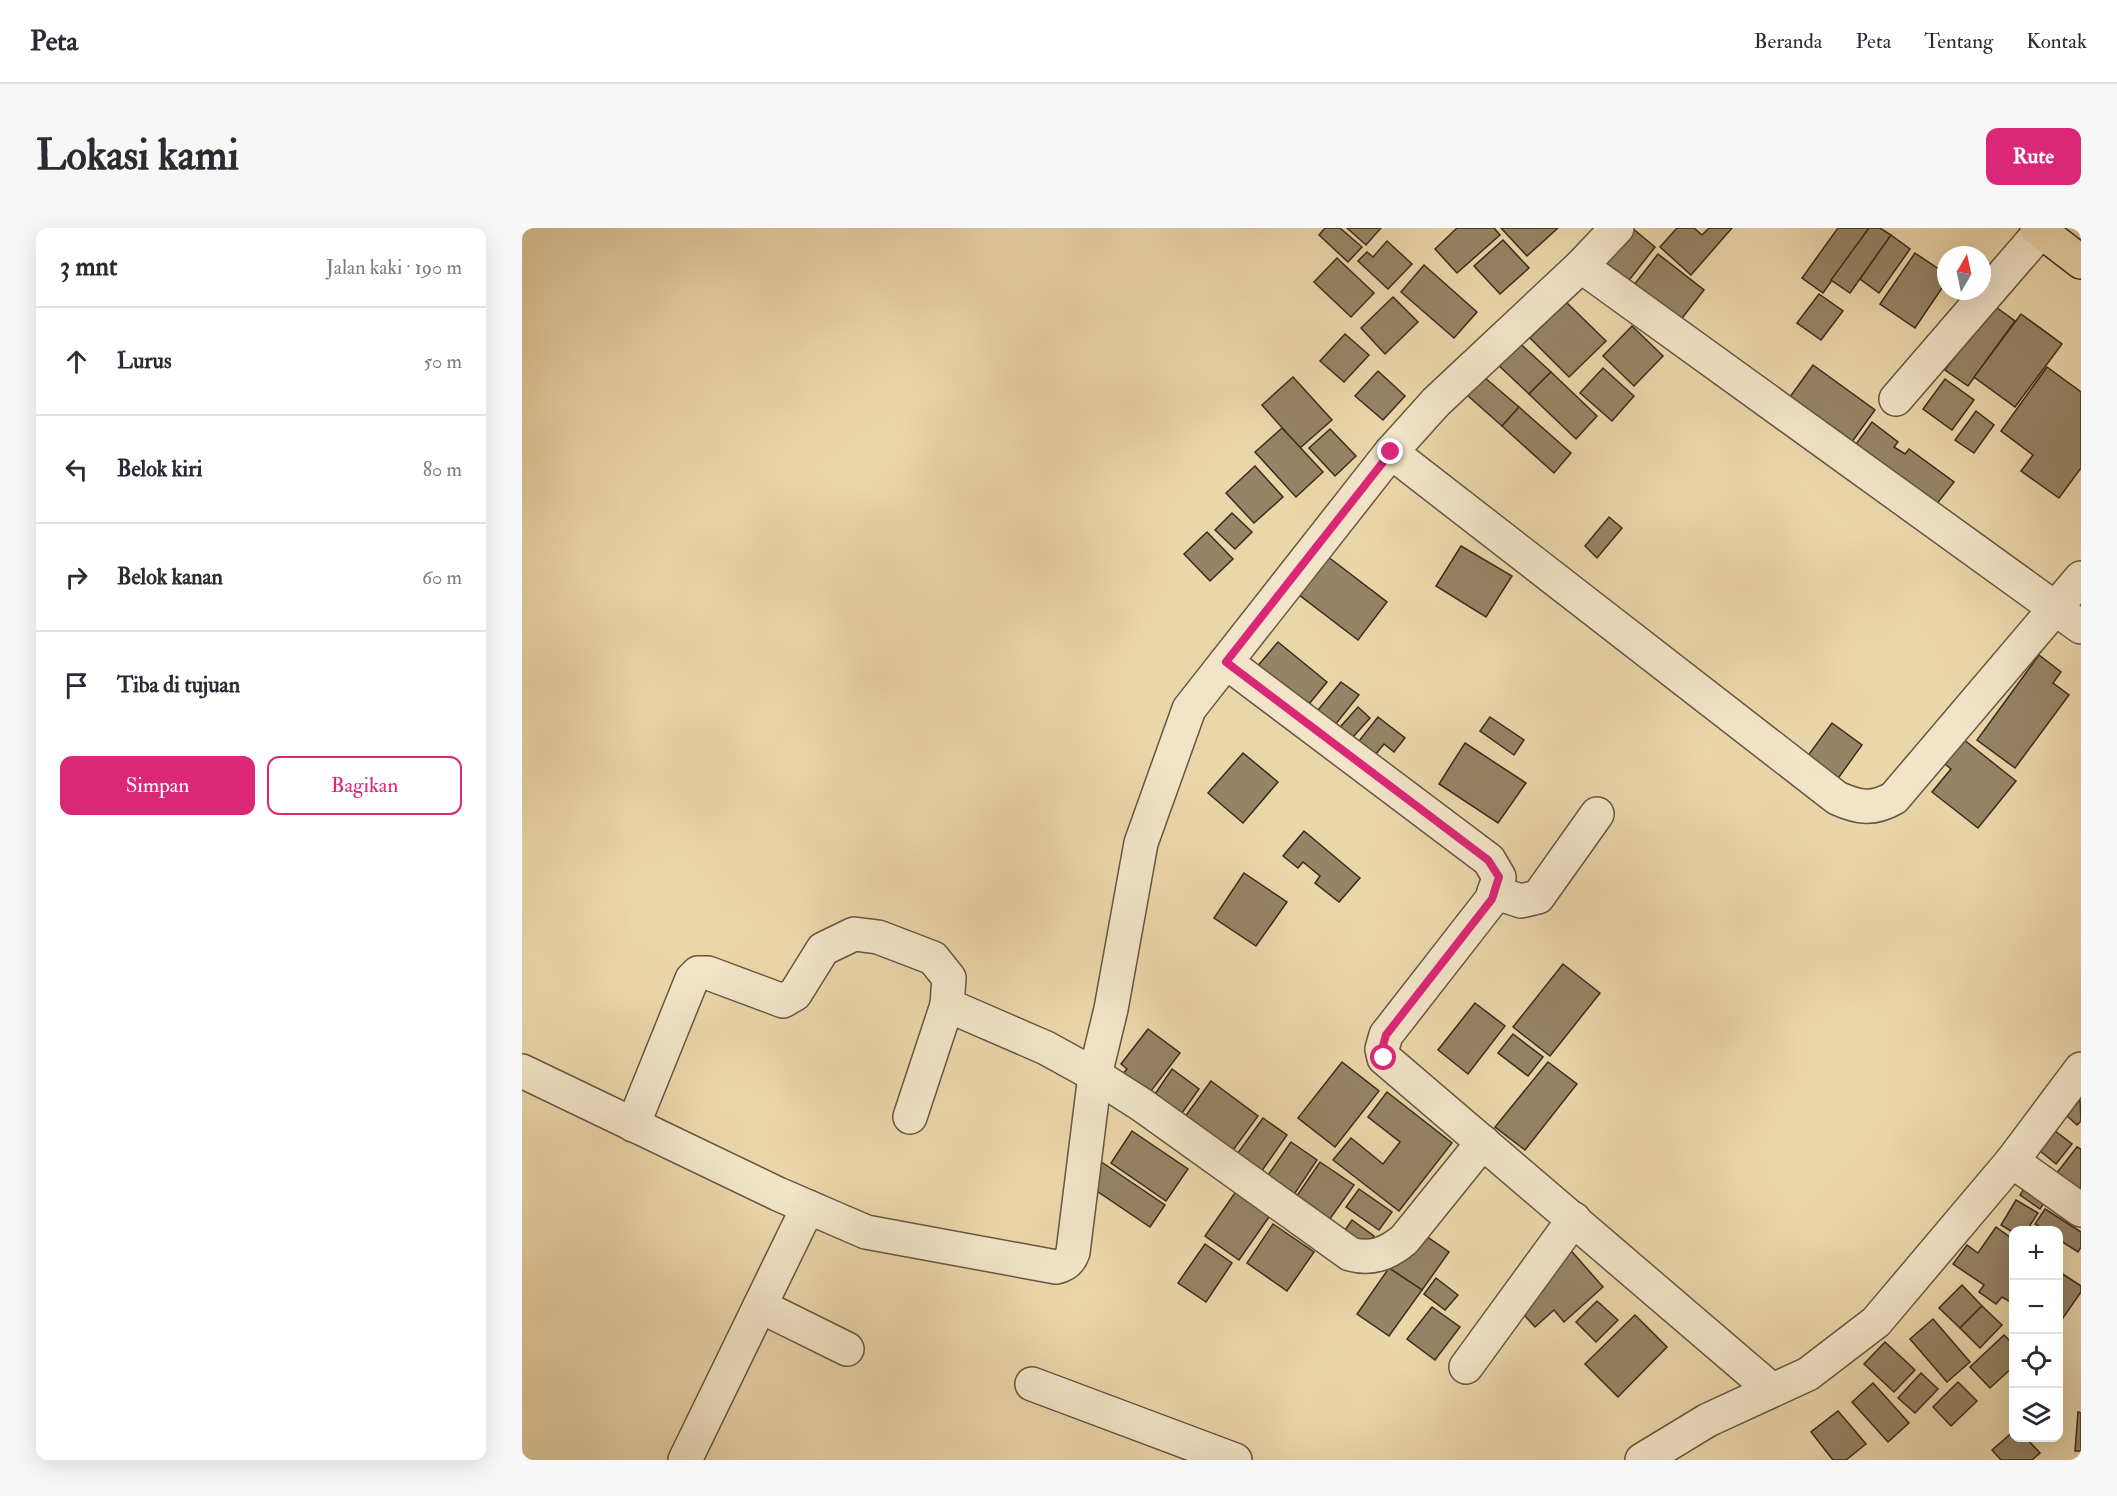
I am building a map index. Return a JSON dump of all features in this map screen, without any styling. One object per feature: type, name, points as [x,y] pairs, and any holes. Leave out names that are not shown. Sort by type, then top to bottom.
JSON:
[{"type":"main road","points":[[2039,230],[2081,262]]},
{"type":"street","points":[[523,1073],[866,1232],[996,1257],[1056,1267],[1064,1266],[1073,1252],[1095,1075],[1111,1009],[1141,843],[1189,709],[1391,452],[1436,402],[1581,267],[1617,228]]},
{"type":"street","points":[[1896,399],[2039,230]]},
{"type":"street","points":[[1581,267],[2069,617]]},
{"type":"street","points":[[1391,452],[1837,798],[1856,807],[1878,807],[1894,798],[2069,617],[2081,578]]},
{"type":"street","points":[[1226,662],[1488,860],[1499,877],[1492,899],[1386,1035],[1382,1049],[1384,1058],[1772,1390]]},
{"type":"street","points":[[1494,892],[1521,901],[1538,897],[1597,814]]},
{"type":"street","points":[[633,1125],[688,986],[698,973],[708,973],[783,1001],[795,994],[823,949],[854,933],[878,937],[933,958],[948,978],[947,1005],[910,1117]]},
{"type":"street","points":[[947,1005],[1046,1048],[1095,1075],[1142,1105],[1350,1254],[1365,1258],[1391,1250],[1404,1240],[1483,1142]]},
{"type":"street","points":[[1642,1460],[1707,1420],[1808,1374],[1876,1322],[2012,1161],[2081,1069]]},
{"type":"street","points":[[2012,1161],[2081,1210]]},
{"type":"street","points":[[685,1460],[808,1207]]},
{"type":"street","points":[[1466,1367],[1574,1220]]},
{"type":"street","points":[[760,1306],[847,1348]]},
{"type":"street","points":[[1032,1384],[1199,1453],[1235,1460]]},
{"type":"building","points":[[1325,228],[1340,228],[1362,247],[1348,262],[1319,235]]},
{"type":"building","points":[[1347,228],[1381,228],[1366,245]]},
{"type":"building","points":[[1457,228],[1494,228],[1500,235],[1457,273],[1435,249]]},
{"type":"building","points":[[1501,228],[1558,228],[1527,256]]},
{"type":"building","points":[[1632,228],[1655,247],[1623,288],[1597,267]]},
{"type":"building","points":[[1677,228],[1694,228],[1702,235],[1709,228],[1732,228],[1691,275],[1660,247]]},
{"type":"building","points":[[1838,228],[1869,228],[1823,293],[1802,278]]},
{"type":"building","points":[[1869,228],[1880,228],[1891,235],[1850,293],[1831,280]]},
{"type":"building","points":[[1891,235],[1910,249],[1879,293],[1860,279]]},
{"type":"building","points":[[1503,240],[1529,268],[1500,294],[1474,266]]},
{"type":"building","points":[[1387,241],[1412,264],[1388,289],[1358,261],[1367,252],[1373,257]]},
{"type":"building","points":[[1915,253],[1937,268],[1937,295],[1915,328],[1880,304]]},
{"type":"building","points":[[1658,254],[1704,290],[1676,326],[1630,290]]},
{"type":"building","points":[[1337,258],[1374,293],[1351,317],[1314,282]]},
{"type":"building","points":[[1424,265],[1477,312],[1454,338],[1401,292]]},
{"type":"building","points":[[1819,294],[1843,311],[1821,340],[1797,323]]},
{"type":"building","points":[[1393,297],[1418,322],[1385,354],[1361,328]]},
{"type":"building","points":[[1566,302],[1606,341],[1569,377],[1530,338]]},
{"type":"building","points":[[1993,305],[2015,321],[1968,386],[1945,370]]},
{"type":"building","points":[[2021,314],[2062,344],[2015,407],[1974,377]]},
{"type":"building","points":[[1632,326],[1663,356],[1634,386],[1603,356]]},
{"type":"building","points":[[1345,334],[1369,355],[1344,382],[1320,361]]},
{"type":"building","points":[[1514,338],[1551,372],[1529,394],[1493,360]]},
{"type":"building","points":[[1813,365],[1875,410],[1849,446],[1787,401]]},
{"type":"building","points":[[2047,367],[2081,392],[2081,468],[2059,498],[2021,471],[2033,455],[2001,431]]},
{"type":"building","points":[[1603,368],[1634,396],[1612,421],[1580,393]]},
{"type":"building","points":[[1378,371],[1405,396],[1383,420],[1355,396]]},
{"type":"building","points":[[1551,372],[1597,416],[1576,439],[1529,394]]},
{"type":"building","points":[[1293,377],[1332,420],[1300,448],[1262,405]]},
{"type":"building","points":[[1484,377],[1519,407],[1502,426],[1467,395]]},
{"type":"building","points":[[1945,379],[1974,400],[1952,430],[1923,409]]},
{"type":"building","points":[[1519,407],[1571,453],[1554,473],[1502,426]]},
{"type":"building","points":[[1976,411],[1994,425],[1974,453],[1955,440]]},
{"type":"building","points":[[1872,422],[1898,442],[1894,447],[1905,454],[1909,449],[1954,482],[1932,510],[1851,451]]},
{"type":"building","points":[[1282,428],[1323,472],[1296,497],[1255,452]]},
{"type":"building","points":[[1330,429],[1356,456],[1335,476],[1309,448]]},
{"type":"building","points":[[1255,466],[1283,497],[1254,523],[1226,493]]},
{"type":"building","points":[[1232,513],[1252,532],[1235,549],[1215,530]]},
{"type":"building","points":[[1609,517],[1622,528],[1597,558],[1585,546]]},
{"type":"building","points":[[1207,532],[1233,559],[1210,581],[1184,554]]},
{"type":"building","points":[[1461,546],[1512,576],[1486,617],[1436,586]]},
{"type":"building","points":[[1323,553],[1387,602],[1358,640],[1294,591]]},
{"type":"building","points":[[1278,642],[1327,682],[1305,709],[1256,668]]},
{"type":"building","points":[[2039,655],[2061,672],[2053,683],[2069,695],[2015,768],[1977,740]]},
{"type":"building","points":[[1341,682],[1359,695],[1327,735],[1309,721]]},
{"type":"building","points":[[1358,707],[1370,718],[1344,747],[1332,736]]},
{"type":"building","points":[[1378,717],[1405,738],[1394,752],[1384,744],[1368,764],[1351,751]]},
{"type":"building","points":[[1490,717],[1524,740],[1514,755],[1480,731]]},
{"type":"building","points":[[1832,723],[1862,745],[1834,784],[1804,761]]},
{"type":"building","points":[[1958,735],[2016,781],[1978,828],[1932,792],[1951,769],[1939,759]]},
{"type":"building","points":[[1465,743],[1526,783],[1498,823],[1439,784]]},
{"type":"building","points":[[1243,753],[1278,782],[1243,823],[1208,793]]},
{"type":"building","points":[[1304,831],[1360,878],[1339,902],[1315,883],[1320,876],[1303,862],[1298,868],[1283,856]]},
{"type":"building","points":[[1244,873],[1287,902],[1256,946],[1214,918]]},
{"type":"building","points":[[1563,964],[1600,993],[1550,1056],[1513,1027]]},
{"type":"building","points":[[1475,1003],[1505,1026],[1468,1074],[1438,1050]]},
{"type":"building","points":[[1148,1029],[1180,1053],[1151,1091],[1146,1087],[1142,1092],[1121,1076],[1127,1069],[1121,1064]]},
{"type":"building","points":[[1513,1034],[1543,1057],[1528,1076],[1498,1053]]},
{"type":"building","points":[[1342,1062],[1379,1091],[1335,1147],[1298,1118]]},
{"type":"building","points":[[1548,1062],[1577,1084],[1525,1150],[1495,1127]]},
{"type":"building","points":[[1172,1069],[1199,1089],[1182,1113],[1155,1094]]},
{"type":"building","points":[[1211,1081],[1258,1116],[1231,1153],[1184,1118]]},
{"type":"building","points":[[1387,1092],[1452,1143],[1399,1211],[1333,1160],[1351,1138],[1383,1164],[1400,1142],[1368,1117]]},
{"type":"building","points":[[2080,1100],[2081,1121],[2077,1125],[2066,1115]]},
{"type":"building","points":[[1263,1118],[1287,1135],[1261,1172],[1237,1154]]},
{"type":"building","points":[[2050,1127],[2072,1144],[2056,1164],[2034,1146]]},
{"type":"building","points":[[1132,1131],[1188,1169],[1166,1201],[1111,1163]]},
{"type":"building","points":[[1291,1142],[1317,1160],[1293,1196],[1266,1178]]},
{"type":"building","points":[[2077,1147],[2081,1149],[2081,1206],[2049,1183]]},
{"type":"building","points":[[1097,1159],[1165,1205],[1150,1227],[1082,1181]]},
{"type":"building","points":[[1320,1162],[1354,1185],[1327,1223],[1294,1200]]},
{"type":"building","points":[[2031,1178],[2051,1192],[2040,1209],[2020,1195]]},
{"type":"building","points":[[1359,1189],[1392,1212],[1379,1230],[1346,1207]]},
{"type":"building","points":[[1237,1190],[1271,1214],[1239,1260],[1205,1236]]},
{"type":"building","points":[[2016,1200],[2038,1213],[2030,1226],[2009,1226],[2009,1230],[2001,1225]]},
{"type":"building","points":[[2045,1209],[2081,1232],[2081,1247],[2078,1252],[2063,1242],[2063,1226],[2035,1224]]},
{"type":"building","points":[[1352,1220],[1374,1236],[1363,1253],[1340,1237]]},
{"type":"building","points":[[1273,1224],[1314,1252],[1287,1291],[1247,1263]]},
{"type":"building","points":[[1996,1227],[2009,1236],[2009,1301],[2002,1297],[1996,1304],[1979,1292],[1984,1285],[1953,1264],[1967,1245],[1978,1253]]},
{"type":"building","points":[[1416,1229],[1449,1252],[1422,1290],[1389,1268]]},
{"type":"building","points":[[1205,1244],[1232,1263],[1206,1302],[1178,1283]]},
{"type":"building","points":[[1567,1246],[1603,1287],[1564,1322],[1554,1310],[1535,1327],[1517,1307]]},
{"type":"building","points":[[1389,1268],[1422,1290],[1389,1336],[1357,1314]]},
{"type":"building","points":[[2063,1274],[2081,1286],[2081,1292],[2063,1318]]},
{"type":"building","points":[[1436,1278],[1458,1295],[1445,1310],[1424,1294]]},
{"type":"building","points":[[1962,1285],[1982,1306],[1960,1328],[1939,1308]]},
{"type":"building","points":[[1597,1301],[1618,1320],[1596,1342],[1576,1322]]},
{"type":"building","points":[[1982,1306],[2002,1325],[1980,1348],[1960,1328]]},
{"type":"building","points":[[1432,1307],[1460,1327],[1435,1360],[1407,1339]]},
{"type":"building","points":[[1635,1315],[1667,1347],[1618,1397],[1585,1364]]},
{"type":"building","points":[[1933,1319],[1970,1362],[1947,1382],[1910,1339]]},
{"type":"building","points":[[2004,1335],[2009,1340],[2009,1371],[1990,1388],[1970,1367]]},
{"type":"building","points":[[1885,1342],[1915,1370],[1894,1392],[1864,1364]]},
{"type":"building","points":[[1921,1373],[1938,1389],[1915,1413],[1898,1398]]},
{"type":"building","points":[[1958,1382],[1977,1401],[1951,1426],[1933,1407]]},
{"type":"building","points":[[1873,1383],[1909,1423],[1888,1442],[1852,1402]]},
{"type":"building","points":[[1838,1411],[1866,1444],[1846,1460],[1833,1460],[1811,1432]]},
{"type":"building","points":[[2078,1412],[2081,1413],[2081,1451],[2075,1451]]},
{"type":"building","points":[[2009,1435],[2009,1442],[2030,1442],[2040,1453],[2032,1460],[2001,1460],[1992,1450]]},
{"type":"route","points":[[1384,1058],[1382,1049],[1386,1035],[1492,899],[1499,877],[1488,860],[1226,662],[1391,452]]}]
